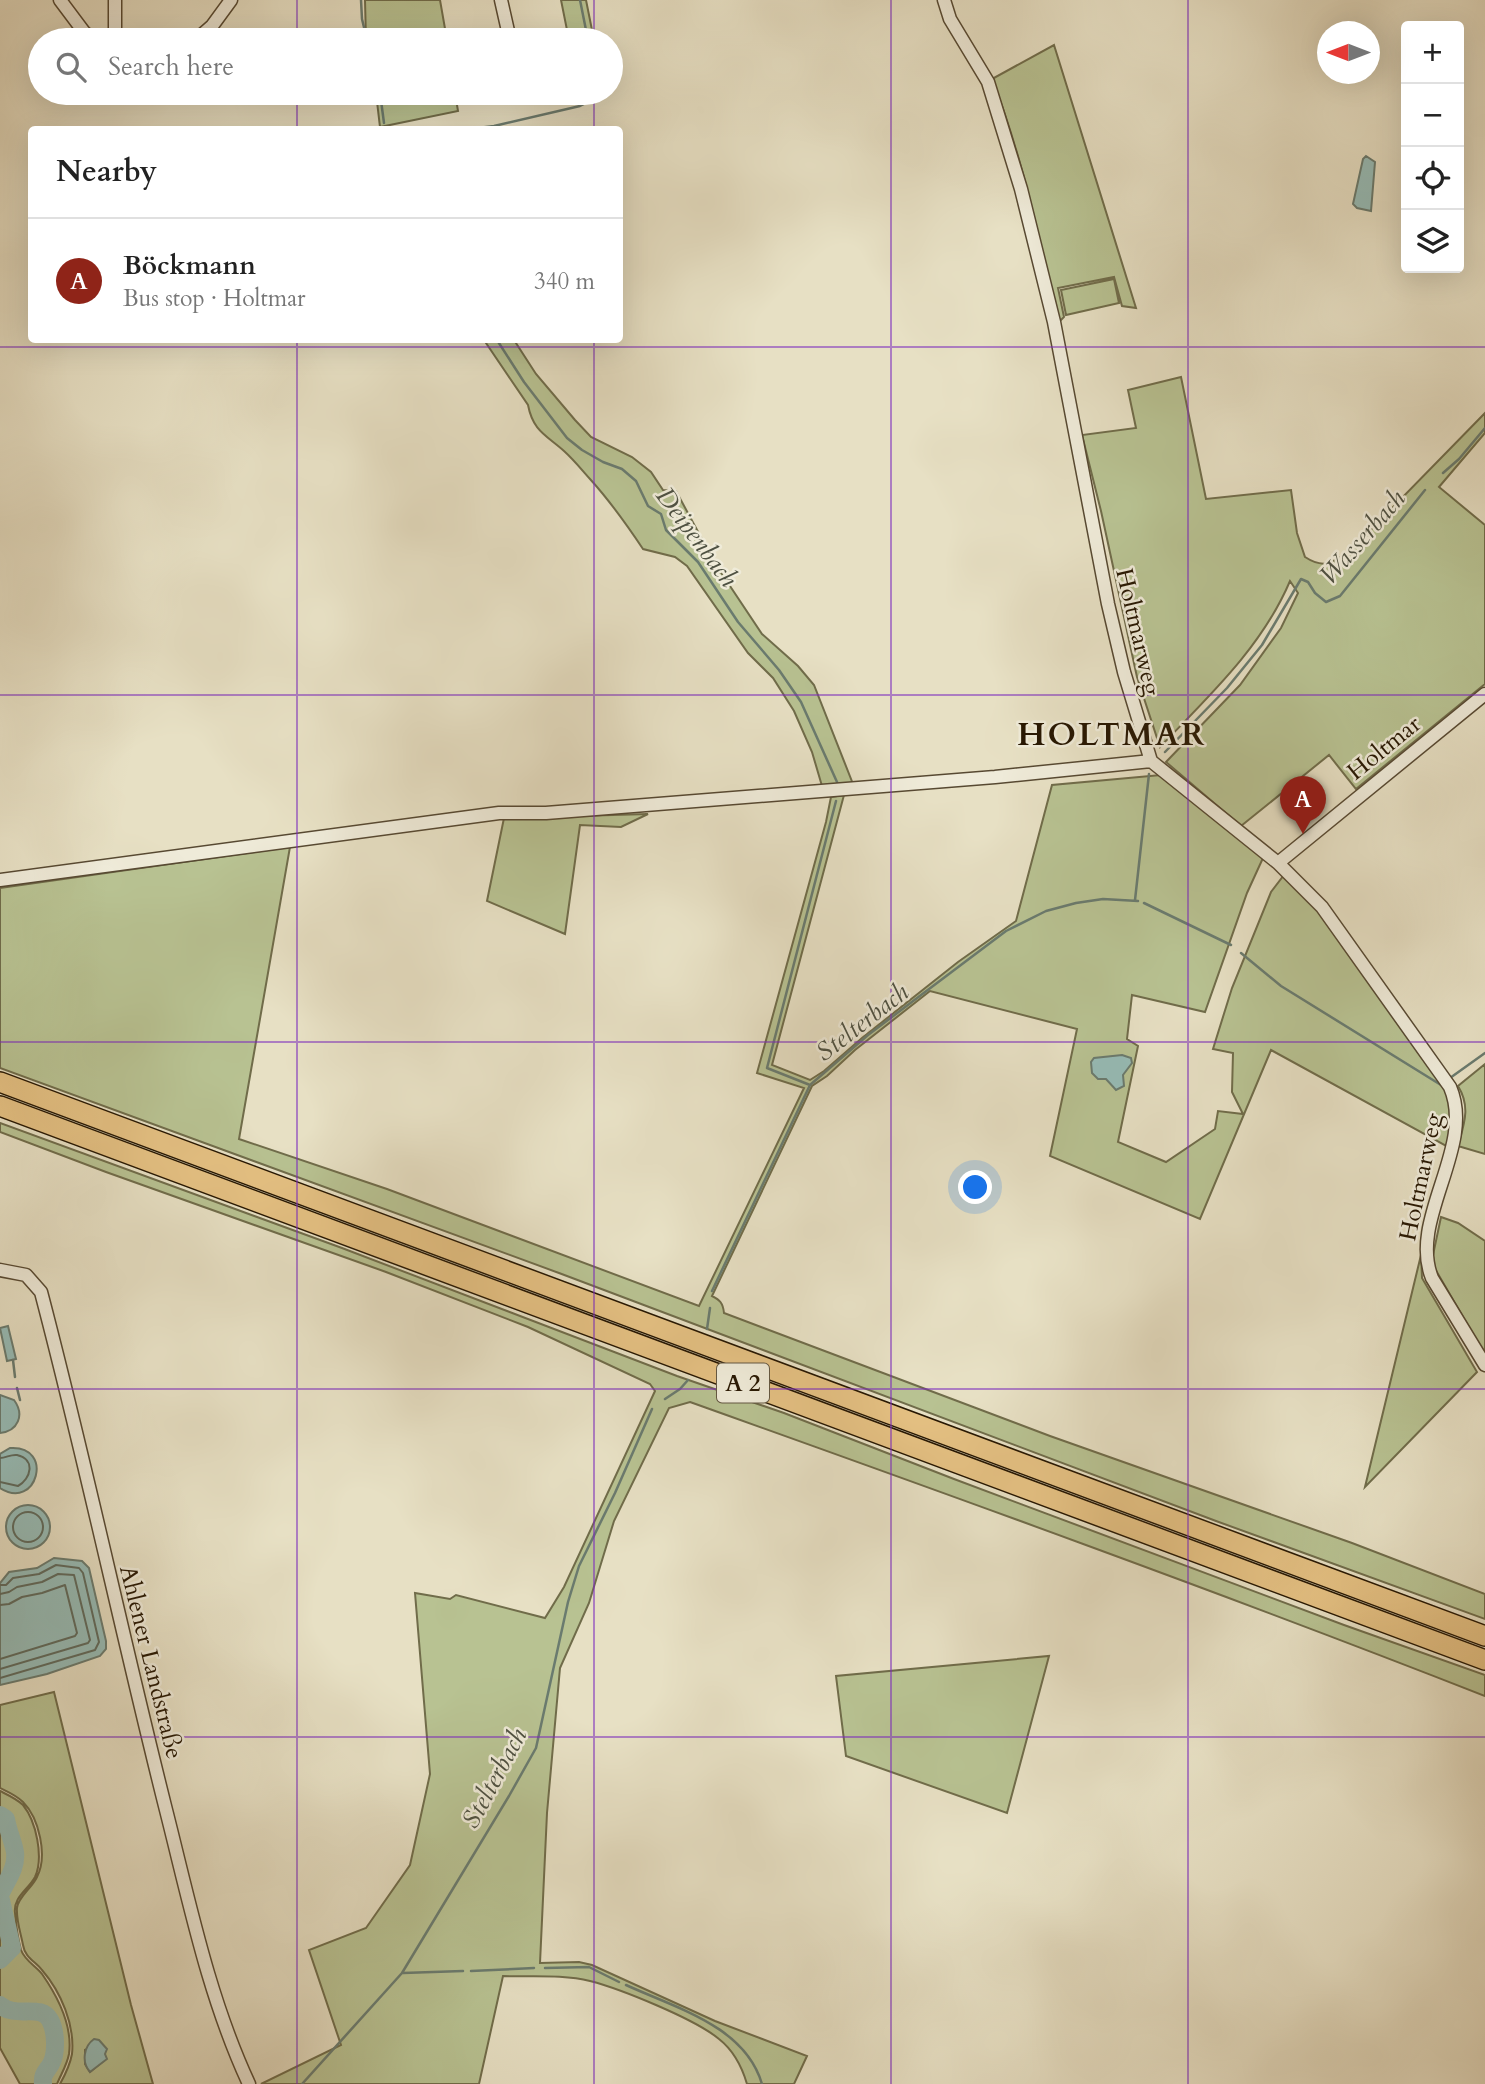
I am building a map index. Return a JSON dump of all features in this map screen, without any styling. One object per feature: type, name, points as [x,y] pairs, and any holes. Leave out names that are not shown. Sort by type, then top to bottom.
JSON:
[{"type":"highway","name":"A 2","points":[[0,1082],[1485,1636]]},
{"type":"highway","name":"A 2","points":[[0,1105],[1485,1660]]},
{"type":"street","points":[[60,0],[81,28]]},
{"type":"street","points":[[115,0],[115,28]]},
{"type":"street","points":[[210,28],[230,0]]},
{"type":"street","points":[[501,0],[507,28]]},
{"type":"street","name":"Holtmarweg","points":[[944,0],[950,19],[988,82],[1021,189],[1054,322],[1108,604],[1124,672],[1151,761],[1278,863],[1322,907],[1450,1087],[1456,1100],[1457,1122],[1426,1254],[1432,1278],[1485,1365]]},
{"type":"street","name":"Holtmar","points":[[1278,863],[1485,694]]},
{"type":"street","points":[[0,880],[499,813],[545,813],[1151,761]]},
{"type":"street","name":"Ahlener Landstraße","points":[[0,1270],[26,1275],[41,1292],[199,1942],[224,2026],[249,2084]]},
{"type":"green space","points":[[365,0],[440,0],[445,28],[366,28]]},
{"type":"green space","points":[[561,0],[586,0],[592,28],[567,28]]},
{"type":"green space","points":[[1054,45],[1136,308],[1122,306],[1114,277],[1058,288],[1064,317],[1059,322],[1022,169],[992,79]]},
{"type":"green space","points":[[377,105],[457,105],[458,111],[380,126]]},
{"type":"green space","points":[[1114,279],[1119,303],[1066,315],[1061,290]]},
{"type":"green space","points":[[486,343],[516,343],[536,374],[591,437],[632,457],[651,472],[663,490],[676,491],[716,565],[762,634],[798,666],[814,685],[853,784],[822,786],[812,752],[794,711],[773,678],[748,653],[687,566],[675,557],[643,549],[618,513],[571,457],[537,427],[528,405]]},
{"type":"green space","points":[[1181,377],[1206,499],[1291,490],[1297,533],[1305,557],[1324,564],[1351,550],[1485,413],[1485,433],[1439,487],[1485,525],[1485,684],[1356,789],[1329,755],[1241,826],[1166,762],[1240,685],[1281,628],[1298,593],[1290,581],[1265,628],[1233,670],[1160,747],[1137,677],[1082,435],[1136,428],[1128,390]]},
{"type":"green space","points":[[1161,775],[1263,858],[1247,893],[1205,1012],[1132,995],[1127,1039],[1138,1046],[1118,1142],[1166,1162],[1215,1129],[1218,1111],[1243,1114],[1232,1092],[1233,1053],[1213,1049],[1232,988],[1271,892],[1284,875],[1317,907],[1409,1033],[1453,1103],[1448,1147],[1271,1050],[1200,1219],[1050,1156],[1077,1029],[930,991],[812,1086],[712,1296],[721,1302],[724,1313],[1050,1436],[1352,1543],[1485,1594],[1485,1619],[1216,1521],[559,1273],[0,1068],[0,888],[290,847],[239,1139],[387,1189],[699,1306],[804,1088],[757,1073],[831,797],[844,795],[772,1065],[810,1080],[958,962],[1016,921],[1052,785]]},
{"type":"green space","points":[[648,814],[621,827],[580,825],[565,934],[487,901],[504,818]]},
{"type":"green space","points":[[1485,1064],[1485,1154],[1458,1146],[1465,1108],[1458,1086]]},
{"type":"green space","points":[[0,1123],[342,1248],[677,1376],[784,1413],[1344,1625],[1485,1675],[1485,1696],[1089,1546],[690,1402],[669,1408],[614,1521],[589,1603],[560,1668],[547,1813],[540,1963],[579,1962],[592,1965],[715,2021],[807,2056],[794,2084],[747,2084],[736,2059],[719,2039],[676,2014],[620,1991],[569,1977],[503,1976],[479,2084],[261,2084],[341,2045],[309,1950],[366,1928],[410,1865],[430,1774],[415,1593],[450,1599],[456,1595],[545,1618],[564,1587],[655,1391],[650,1384],[528,1327],[386,1272],[0,1132]]},
{"type":"green space","points":[[1441,1217],[1458,1223],[1485,1241],[1485,1355],[1434,1267],[1433,1255]]},
{"type":"green space","points":[[1421,1255],[1422,1278],[1477,1372],[1365,1487]]},
{"type":"green space","points":[[1049,1656],[1007,1813],[846,1756],[836,1676]]},
{"type":"green space","points":[[54,1692],[153,2084],[60,2084],[72,2054],[69,2020],[55,1988],[24,1949],[17,1913],[22,1896],[37,1877],[42,1848],[29,1809],[18,1797],[0,1788],[0,1705]],"holes":[[[101,2043],[106,2059],[90,2072],[85,2064],[85,2050]]]},
{"type":"green space","points":[[0,1791],[23,1805],[28,1812],[39,1850],[35,1877],[16,1902],[15,1913],[21,1950],[40,1971],[59,2002],[69,2033],[69,2054],[57,2084],[20,2084],[0,2048]]},
{"type":"water","points":[[1366,156],[1375,162],[1371,211],[1357,208],[1353,204],[1363,159]]},
{"type":"water","points":[[1122,1055],[1131,1058],[1132,1063],[1123,1075],[1124,1086],[1116,1090],[1106,1079],[1098,1079],[1092,1073],[1091,1062],[1094,1058]]},
{"type":"water","points":[[8,1326],[16,1359],[7,1361],[0,1328]]},
{"type":"water","points":[[0,1395],[14,1400],[19,1417],[15,1426],[0,1433]]},
{"type":"water","points":[[10,1448],[24,1450],[33,1456],[36,1476],[24,1491],[13,1493],[0,1488],[0,1454]]},
{"type":"water","points":[[28,1505],[37,1506],[44,1511],[49,1518],[49,1536],[44,1543],[37,1548],[28,1549],[19,1548],[12,1543],[7,1536],[6,1527],[7,1518],[12,1511],[19,1506]]},
{"type":"water","points":[[54,1558],[82,1561],[89,1568],[106,1649],[100,1656],[47,1674],[0,1685],[0,1583],[9,1572],[37,1568]]},
{"type":"water","points":[[94,2039],[99,2040],[107,2049],[107,2059],[90,2072],[85,2064],[85,2054]]},
{"type":"waterway","points":[[361,0],[364,28]]},
{"type":"waterway","name":"Deipenbach","points":[[580,0],[586,28]]},
{"type":"waterway","points":[[382,105],[384,123]]},
{"type":"waterway","name":"Deipenbach","points":[[494,126],[582,105]]},
{"type":"waterway","name":"Deipenbach","points":[[499,343],[524,382],[567,438],[603,462],[622,469],[636,481],[648,506],[661,514],[666,530],[698,562],[738,622],[779,670],[801,702],[837,782]]},
{"type":"waterway","name":"Wasserbach","points":[[1443,473],[1459,459],[1485,428]]},
{"type":"waterway","name":"Wasserbach","points":[[1165,752],[1227,688],[1262,645],[1301,579],[1308,582],[1315,593],[1326,602],[1340,596],[1425,490]]},
{"type":"waterway","points":[[1135,900],[1149,774]]},
{"type":"waterway","name":"Deipenbach","points":[[810,1085],[767,1068],[836,801]]},
{"type":"waterway","name":"Stelterbach","points":[[712,1291],[810,1085],[868,1035],[1006,931],[1046,911],[1076,903],[1103,899],[1138,901]]},
{"type":"waterway","name":"Stelterbach","points":[[1144,903],[1231,945]]},
{"type":"waterway","name":"Stelterbach","points":[[1241,953],[1281,986],[1441,1085]]},
{"type":"waterway","name":"Stelterbach","points":[[1450,1078],[1485,1053]]},
{"type":"waterway","name":"Stelterbach","points":[[707,1329],[710,1308]]},
{"type":"waterway","points":[[13,1360],[15,1377]]},
{"type":"waterway","name":"Stelterbach","points":[[665,1399],[688,1380]]},
{"type":"waterway","points":[[17,1388],[20,1400]]},
{"type":"waterway","name":"Stelterbach","points":[[302,2084],[402,1973],[536,1748],[568,1602],[579,1566],[652,1409]]},
{"type":"waterway","points":[[0,1815],[6,1819],[15,1858],[13,1869],[0,1895]]},
{"type":"waterway","points":[[0,1896],[12,1948],[0,1960]]},
{"type":"waterway","points":[[545,1968],[589,1967],[619,1982]]},
{"type":"waterway","points":[[471,1971],[534,1968]]},
{"type":"waterway","points":[[403,1973],[463,1971]]},
{"type":"waterway","points":[[626,1985],[687,2011],[725,2033],[741,2047],[762,2084]]},
{"type":"waterway","points":[[0,2005],[13,2011],[41,2012],[50,2020],[54,2030],[55,2048],[43,2084]]},
{"type":"place","name":"Böckmann","points":[[1303,834]]},
{"type":"district","name":"HOLTMAR","points":[[1112,735]]}]
